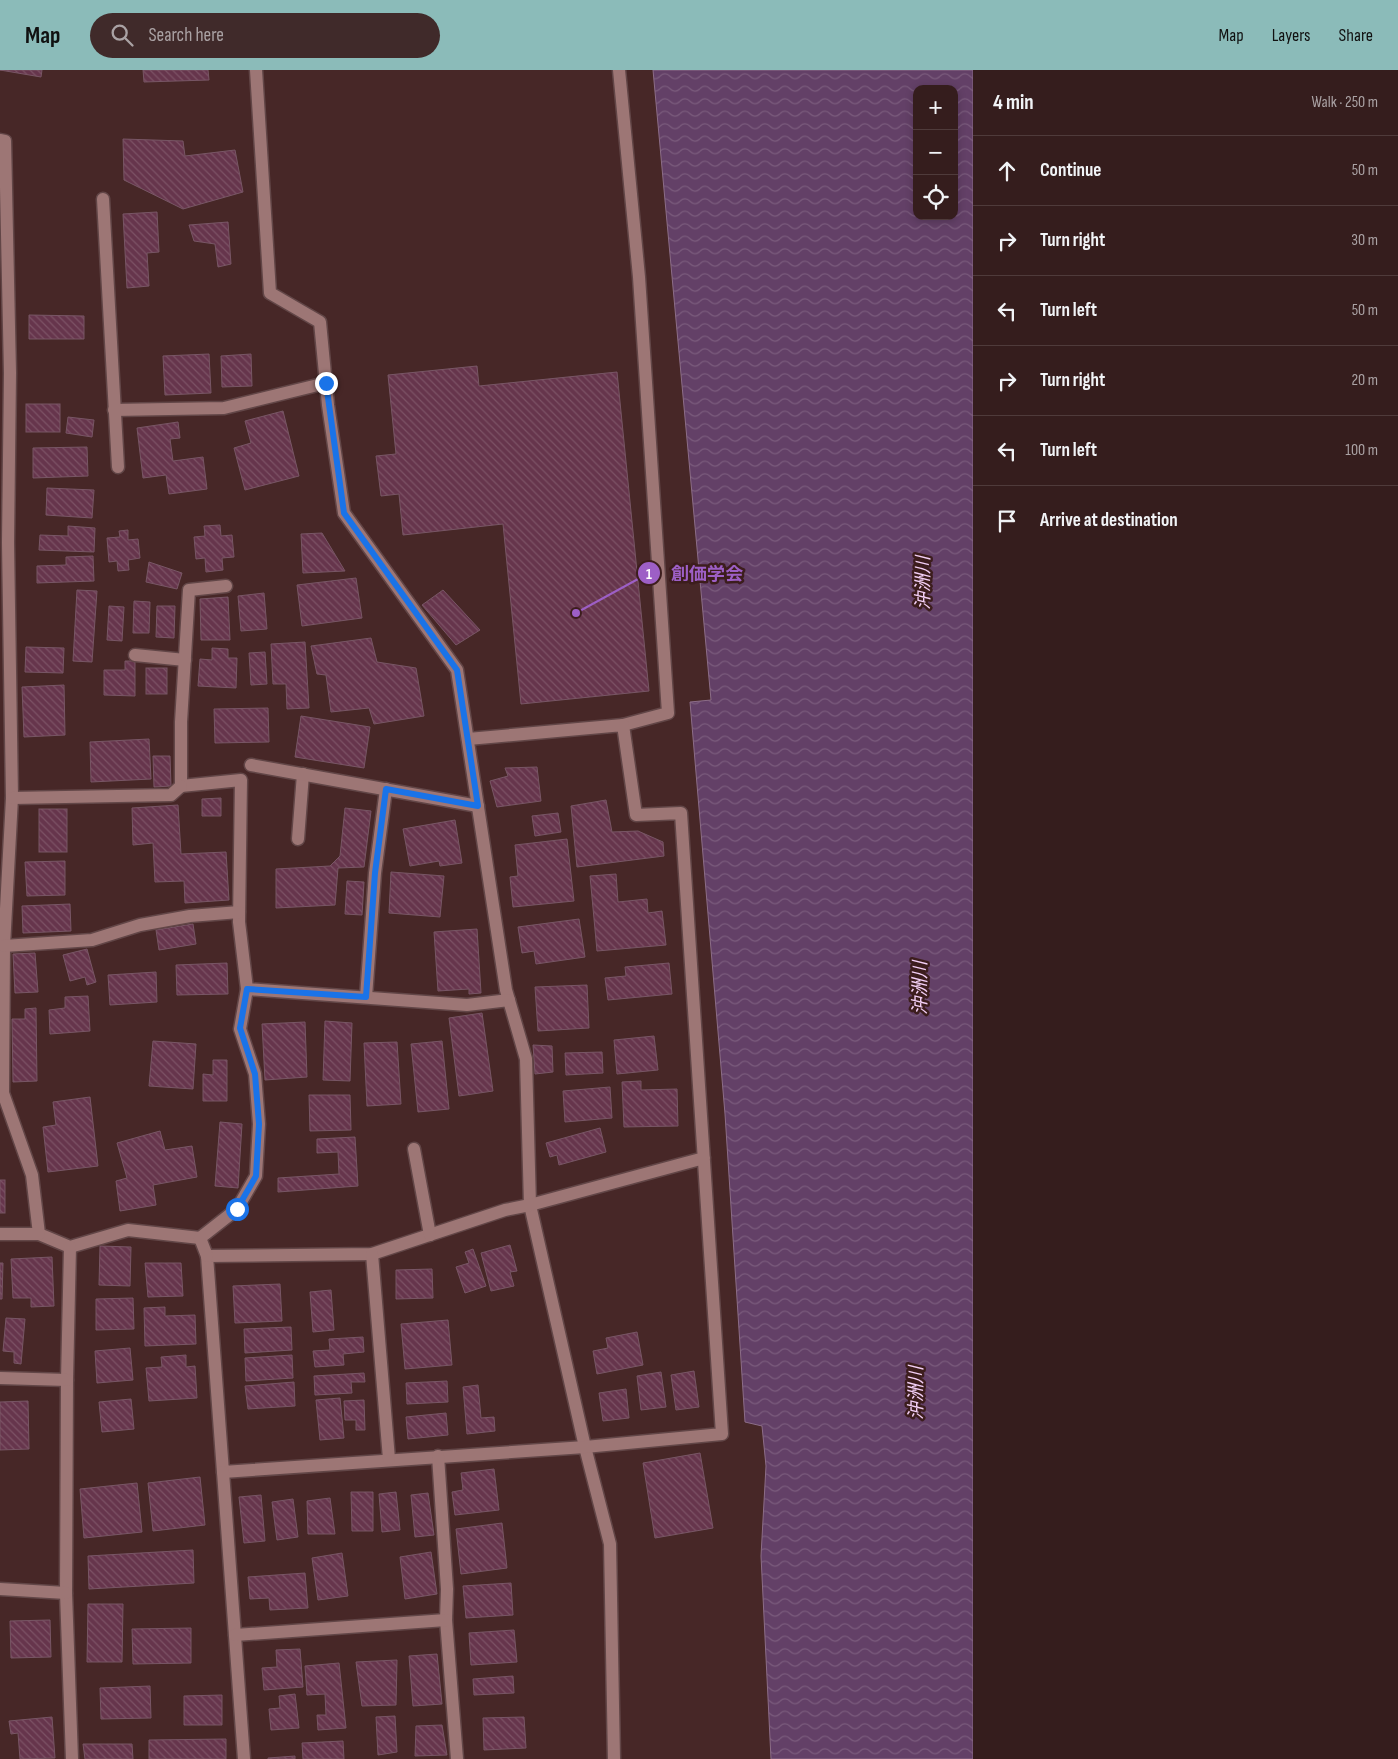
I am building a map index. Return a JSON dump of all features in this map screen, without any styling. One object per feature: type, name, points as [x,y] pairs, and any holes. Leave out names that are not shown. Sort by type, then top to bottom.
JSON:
[{"type":"street","points":[[256,70],[270,293],[320,322],[326,383],[344,513],[457,670],[506,990],[526,1059],[530,1205],[610,1544],[614,1759]]},
{"type":"street","points":[[468,739],[623,725],[668,713],[640,277],[619,70]]},
{"type":"street","points":[[0,140],[5,142],[10,373],[4,543],[6,734],[12,798],[4,946],[2,1093],[32,1175],[39,1234]]},
{"type":"street","points":[[103,199],[118,467]]},
{"type":"street","points":[[114,410],[224,408],[326,383]]},
{"type":"street","points":[[181,786],[181,722],[189,590],[226,586]]},
{"type":"street","points":[[135,655],[185,660]]},
{"type":"street","points":[[223,1472],[389,1459],[586,1447],[722,1434],[681,813],[636,816],[623,725]]},
{"type":"street","points":[[251,765],[478,806]]},
{"type":"street","points":[[298,838],[303,774]]},
{"type":"street","points":[[0,1234],[39,1234],[70,1246],[128,1230],[200,1238],[237,1209],[256,1176],[259,1124],[255,1074],[240,1028],[247,989],[238,922],[240,780],[181,786],[172,795],[12,798]]},
{"type":"street","points":[[366,997],[375,873],[386,789]]},
{"type":"street","points":[[4,946],[92,940],[140,925],[190,916],[239,912]]},
{"type":"street","points":[[247,989],[467,1005],[509,1000]]},
{"type":"street","points":[[414,1149],[430,1235]]},
{"type":"street","points":[[206,1256],[372,1254],[505,1210],[704,1158]]},
{"type":"street","points":[[200,1238],[206,1256],[244,1759]]},
{"type":"street","points":[[70,1246],[66,1593],[72,1759]]},
{"type":"street","points":[[372,1254],[389,1459]]},
{"type":"street","points":[[0,1378],[67,1380]]},
{"type":"street","points":[[438,1456],[447,1589],[446,1620],[457,1759]]},
{"type":"street","points":[[0,1589],[66,1593]]},
{"type":"street","points":[[235,1635],[446,1620]]},
{"type":"water","name":"沖洲川","points":[[653,70],[973,70],[973,1759],[771,1759],[761,1556],[766,1466],[762,1426],[745,1422],[725,1114],[690,702],[711,700]]},
{"type":"building","points":[[0,70],[42,70],[41,77]]},
{"type":"building","points":[[143,70],[208,70],[209,80],[144,82]]},
{"type":"building","points":[[123,139],[183,141],[185,156],[235,150],[243,192],[183,209],[124,180]]},
{"type":"building","points":[[157,212],[159,252],[147,253],[149,286],[127,288],[123,214]]},
{"type":"building","points":[[228,222],[231,264],[218,267],[215,244],[194,241],[189,225]]},
{"type":"building","points":[[29,315],[84,316],[84,339],[29,339]]},
{"type":"building","points":[[209,354],[211,393],[165,395],[163,356]]},
{"type":"building","points":[[251,354],[252,386],[222,387],[221,356]]},
{"type":"building","points":[[477,366],[479,386],[617,372],[649,691],[521,704],[503,524],[403,535],[399,494],[381,496],[376,456],[396,454],[388,375]]},
{"type":"building","points":[[26,404],[60,404],[60,432],[26,432]]},
{"type":"building","points":[[283,411],[299,476],[245,490],[234,448],[251,443],[245,421]]},
{"type":"building","points":[[68,417],[94,420],[92,437],[66,433]]},
{"type":"building","points":[[178,422],[180,438],[170,439],[173,461],[203,457],[207,489],[169,494],[166,475],[143,478],[137,428]]},
{"type":"building","points":[[87,447],[88,476],[33,478],[33,448]]},
{"type":"building","points":[[47,488],[94,490],[92,518],[46,515]]},
{"type":"building","points":[[220,525],[221,536],[232,535],[234,557],[222,558],[223,570],[206,572],[205,558],[196,559],[194,537],[205,536],[204,526]]},
{"type":"building","points":[[68,526],[95,528],[94,552],[39,550],[40,535],[68,536]]},
{"type":"building","points":[[128,530],[128,540],[138,539],[140,558],[128,560],[129,570],[118,571],[117,561],[109,562],[107,538],[120,537],[119,531]]},
{"type":"building","points":[[322,533],[345,571],[303,573],[301,534]]},
{"type":"building","points":[[93,556],[94,581],[37,583],[37,566],[66,565],[66,557]]},
{"type":"building","points":[[149,562],[182,573],[177,589],[146,582]]},
{"type":"building","points":[[356,578],[362,618],[302,626],[297,585]]},
{"type":"building","points":[[77,590],[97,591],[92,662],[73,661]]},
{"type":"building","points":[[443,590],[480,630],[456,645],[422,605]]},
{"type":"building","points":[[264,593],[267,629],[241,631],[238,596]]},
{"type":"building","points":[[228,597],[230,640],[201,640],[200,599]]},
{"type":"building","points":[[134,601],[150,602],[149,633],[133,633]]},
{"type":"building","points":[[109,606],[124,607],[122,641],[107,640]]},
{"type":"building","points":[[157,606],[175,606],[174,638],[156,637]]},
{"type":"building","points":[[371,638],[377,662],[416,668],[424,716],[374,724],[369,708],[331,712],[326,675],[317,674],[311,646]]},
{"type":"building","points":[[305,642],[309,708],[287,709],[286,684],[273,684],[271,644]]},
{"type":"building","points":[[26,647],[64,648],[63,673],[25,672]]},
{"type":"building","points":[[212,648],[228,649],[228,658],[237,658],[236,688],[198,686],[200,659],[212,660]]},
{"type":"building","points":[[265,652],[267,684],[251,685],[249,653]]},
{"type":"building","points":[[125,661],[135,661],[135,696],[104,695],[104,670],[125,670]]},
{"type":"building","points":[[146,668],[167,668],[167,694],[146,694]]},
{"type":"building","points":[[64,685],[65,735],[24,737],[22,687]]},
{"type":"building","points":[[268,708],[269,742],[215,743],[214,709]]},
{"type":"building","points":[[301,716],[370,727],[364,768],[295,757]]},
{"type":"building","points":[[149,739],[151,779],[91,782],[90,742]]},
{"type":"building","points":[[153,756],[170,756],[171,786],[154,787]]},
{"type":"building","points":[[537,767],[541,801],[497,807],[490,781],[508,776],[505,768]]},
{"type":"building","points":[[221,798],[221,816],[202,816],[202,799]]},
{"type":"building","points":[[606,800],[612,832],[638,831],[663,842],[664,856],[577,867],[571,806]]},
{"type":"building","points":[[178,805],[181,854],[226,852],[229,900],[185,903],[184,881],[155,882],[153,843],[133,845],[132,808]]},
{"type":"building","points":[[345,808],[371,811],[364,867],[338,868],[335,905],[276,908],[276,869],[330,866],[340,856]]},
{"type":"building","points":[[39,809],[67,809],[67,852],[39,852]]},
{"type":"building","points":[[558,813],[561,832],[535,836],[532,816]]},
{"type":"building","points":[[455,820],[462,863],[440,866],[439,861],[410,866],[403,829]]},
{"type":"building","points":[[567,839],[574,901],[513,907],[510,877],[518,876],[515,845]]},
{"type":"building","points":[[65,861],[65,895],[27,896],[25,862]]},
{"type":"building","points":[[391,872],[444,876],[440,917],[389,913]]},
{"type":"building","points":[[616,874],[618,902],[647,899],[648,913],[662,911],[666,945],[597,951],[590,876]]},
{"type":"building","points":[[347,881],[364,882],[362,915],[345,914]]},
{"type":"building","points":[[70,904],[71,931],[23,933],[22,906]]},
{"type":"building","points":[[579,919],[585,957],[536,964],[534,951],[522,953],[518,927]]},
{"type":"building","points":[[193,924],[196,944],[159,950],[156,930]]},
{"type":"building","points":[[477,929],[481,993],[469,994],[469,989],[438,991],[434,932]]},
{"type":"building","points":[[87,949],[96,982],[87,985],[85,977],[70,981],[63,955]]},
{"type":"building","points":[[35,953],[38,992],[15,993],[13,954]]},
{"type":"building","points":[[227,963],[228,994],[177,995],[176,965]]},
{"type":"building","points":[[669,963],[672,994],[608,1000],[605,978],[626,976],[625,967]]},
{"type":"building","points":[[156,972],[157,1002],[110,1005],[108,975]]},
{"type":"building","points":[[587,985],[589,1028],[538,1031],[535,987]]},
{"type":"building","points":[[88,996],[90,1031],[50,1034],[49,1010],[65,1008],[65,997]]},
{"type":"building","points":[[36,1008],[37,1081],[13,1082],[12,1019],[25,1019],[25,1009]]},
{"type":"building","points":[[482,1013],[493,1091],[459,1096],[449,1018]]},
{"type":"building","points":[[325,1021],[352,1023],[350,1081],[323,1080]]},
{"type":"building","points":[[305,1022],[307,1077],[265,1080],[262,1024]]},
{"type":"building","points":[[654,1036],[658,1070],[617,1074],[614,1040]]},
{"type":"building","points":[[153,1041],[196,1044],[193,1089],[149,1086]]},
{"type":"building","points":[[442,1041],[449,1109],[418,1112],[411,1044]]},
{"type":"building","points":[[397,1042],[401,1104],[367,1106],[364,1043]]},
{"type":"building","points":[[533,1045],[552,1046],[553,1072],[535,1074]]},
{"type":"building","points":[[602,1052],[603,1073],[566,1075],[565,1053]]},
{"type":"building","points":[[213,1060],[227,1060],[227,1101],[203,1101],[203,1074],[213,1075]]},
{"type":"building","points":[[641,1081],[641,1090],[677,1089],[678,1126],[624,1127],[622,1082]]},
{"type":"building","points":[[610,1087],[612,1118],[565,1122],[563,1091]]},
{"type":"building","points":[[309,1095],[350,1095],[351,1130],[310,1131]]},
{"type":"building","points":[[90,1097],[98,1166],[48,1172],[43,1127],[56,1125],[53,1102]]},
{"type":"building","points":[[220,1122],[242,1124],[238,1188],[215,1186]]},
{"type":"building","points":[[600,1128],[606,1152],[559,1165],[557,1155],[550,1157],[546,1143]]},
{"type":"building","points":[[160,1131],[165,1150],[192,1146],[197,1177],[153,1185],[156,1205],[120,1211],[116,1181],[127,1178],[117,1143]]},
{"type":"building","points":[[355,1137],[358,1186],[278,1192],[278,1178],[339,1174],[338,1152],[317,1153],[317,1139]]},
{"type":"building","points":[[0,1180],[5,1180],[5,1213],[0,1213]]},
{"type":"building","points":[[510,1245],[517,1271],[510,1272],[514,1286],[491,1291],[481,1253]]},
{"type":"building","points":[[100,1246],[131,1247],[130,1286],[99,1285]]},
{"type":"building","points":[[473,1249],[486,1286],[465,1293],[456,1267],[469,1263],[465,1252]]},
{"type":"building","points":[[52,1257],[54,1306],[31,1307],[31,1298],[13,1298],[11,1259]]},
{"type":"building","points":[[0,1263],[3,1263],[2,1299],[0,1299]]},
{"type":"building","points":[[145,1263],[181,1263],[183,1296],[148,1297]]},
{"type":"building","points":[[432,1269],[433,1298],[396,1299],[396,1270]]},
{"type":"building","points":[[280,1284],[282,1321],[235,1323],[233,1286]]},
{"type":"building","points":[[331,1290],[334,1330],[313,1332],[310,1292]]},
{"type":"building","points":[[133,1298],[134,1329],[96,1330],[96,1299]]},
{"type":"building","points":[[165,1307],[165,1316],[195,1315],[196,1344],[145,1346],[144,1308]]},
{"type":"building","points":[[6,1318],[25,1319],[21,1364],[14,1363],[14,1352],[3,1351]]},
{"type":"building","points":[[448,1320],[452,1365],[405,1369],[401,1324]]},
{"type":"building","points":[[291,1327],[292,1350],[245,1353],[244,1329]]},
{"type":"building","points":[[637,1332],[643,1365],[597,1374],[593,1351],[608,1348],[606,1338]]},
{"type":"building","points":[[363,1337],[364,1352],[343,1354],[344,1365],[315,1367],[313,1351],[330,1350],[329,1339]]},
{"type":"building","points":[[130,1348],[133,1380],[97,1383],[95,1351]]},
{"type":"building","points":[[186,1355],[186,1367],[195,1366],[197,1398],[149,1401],[146,1368],[162,1367],[161,1357]]},
{"type":"building","points":[[292,1355],[293,1378],[246,1381],[245,1358]]},
{"type":"building","points":[[694,1371],[699,1407],[676,1410],[671,1375]]},
{"type":"building","points":[[661,1372],[666,1407],[641,1410],[637,1376]]},
{"type":"building","points":[[364,1373],[365,1382],[351,1382],[352,1393],[315,1395],[314,1376]]},
{"type":"building","points":[[447,1381],[448,1402],[407,1404],[406,1383]]},
{"type":"building","points":[[294,1382],[295,1406],[248,1409],[245,1386]]},
{"type":"building","points":[[478,1385],[481,1418],[494,1417],[495,1431],[467,1434],[463,1387]]},
{"type":"building","points":[[626,1389],[629,1418],[603,1421],[599,1393]]},
{"type":"building","points":[[340,1398],[344,1438],[320,1440],[316,1400]]},
{"type":"building","points":[[131,1399],[134,1429],[102,1432],[99,1402]]},
{"type":"building","points":[[364,1400],[365,1430],[356,1430],[356,1420],[345,1420],[344,1401]]},
{"type":"building","points":[[28,1401],[29,1449],[0,1450],[0,1402]]},
{"type":"building","points":[[446,1413],[448,1435],[408,1439],[406,1417]]},
{"type":"building","points":[[700,1453],[713,1528],[655,1538],[643,1463]]},
{"type":"building","points":[[494,1469],[499,1510],[455,1515],[452,1492],[463,1490],[461,1473]]},
{"type":"building","points":[[200,1477],[205,1525],[153,1531],[148,1483]]},
{"type":"building","points":[[137,1483],[142,1532],[84,1538],[80,1489]]},
{"type":"building","points":[[351,1492],[373,1492],[373,1531],[352,1531]]},
{"type":"building","points":[[396,1492],[400,1530],[382,1532],[379,1494]]},
{"type":"building","points":[[428,1493],[434,1535],[415,1537],[411,1495]]},
{"type":"building","points":[[261,1495],[265,1541],[244,1543],[239,1497]]},
{"type":"building","points":[[330,1498],[335,1534],[308,1534],[307,1501]]},
{"type":"building","points":[[293,1499],[298,1537],[277,1540],[272,1502]]},
{"type":"building","points":[[502,1523],[507,1568],[461,1574],[456,1529]]},
{"type":"building","points":[[193,1550],[194,1583],[89,1589],[88,1556]]},
{"type":"building","points":[[431,1552],[437,1594],[405,1599],[400,1557]]},
{"type":"building","points":[[342,1553],[348,1596],[318,1600],[312,1558]]},
{"type":"building","points":[[305,1573],[308,1608],[270,1610],[269,1598],[250,1599],[248,1577]]},
{"type":"building","points":[[511,1583],[513,1615],[466,1618],[463,1586]]},
{"type":"building","points":[[88,1604],[123,1604],[122,1662],[87,1662]]},
{"type":"building","points":[[50,1620],[51,1657],[11,1658],[10,1621]]},
{"type":"building","points":[[191,1628],[191,1663],[133,1664],[132,1629]]},
{"type":"building","points":[[514,1630],[517,1662],[471,1665],[469,1633]]},
{"type":"building","points":[[300,1649],[303,1687],[264,1690],[262,1668],[277,1667],[276,1650]]},
{"type":"building","points":[[437,1654],[442,1704],[413,1706],[409,1656]]},
{"type":"building","points":[[397,1660],[396,1705],[362,1706],[356,1662]]},
{"type":"building","points":[[339,1663],[346,1728],[318,1730],[317,1715],[326,1715],[325,1694],[307,1695],[305,1666]]},
{"type":"building","points":[[513,1676],[514,1693],[474,1695],[473,1679]]},
{"type":"building","points":[[150,1686],[151,1718],[101,1719],[100,1688]]},
{"type":"building","points":[[295,1694],[299,1728],[271,1730],[269,1709],[280,1708],[279,1696]]},
{"type":"building","points":[[222,1695],[222,1725],[184,1725],[184,1696]]},
{"type":"building","points":[[395,1716],[397,1752],[378,1755],[376,1717]]},
{"type":"building","points":[[52,1717],[55,1758],[20,1759],[18,1733],[11,1734],[9,1721]]},
{"type":"building","points":[[524,1717],[526,1748],[484,1750],[483,1718]]},
{"type":"building","points":[[442,1725],[447,1755],[415,1756],[416,1726]]},
{"type":"building","points":[[226,1739],[226,1759],[149,1759],[149,1740]]},
{"type":"building","points":[[343,1741],[344,1759],[303,1759],[302,1743]]},
{"type":"building","points":[[83,1744],[132,1744],[133,1759],[85,1759]]},
{"type":"building","points":[[295,1756],[295,1759],[268,1759],[268,1758]]},
{"type":"place","name":"創価学会","points":[[576,613]]},
{"type":"route","points":[[237,1209],[256,1176],[259,1124],[255,1074],[240,1028],[247,989],[366,997],[375,873],[386,789],[478,806],[457,670],[344,513],[326,383]]}]
